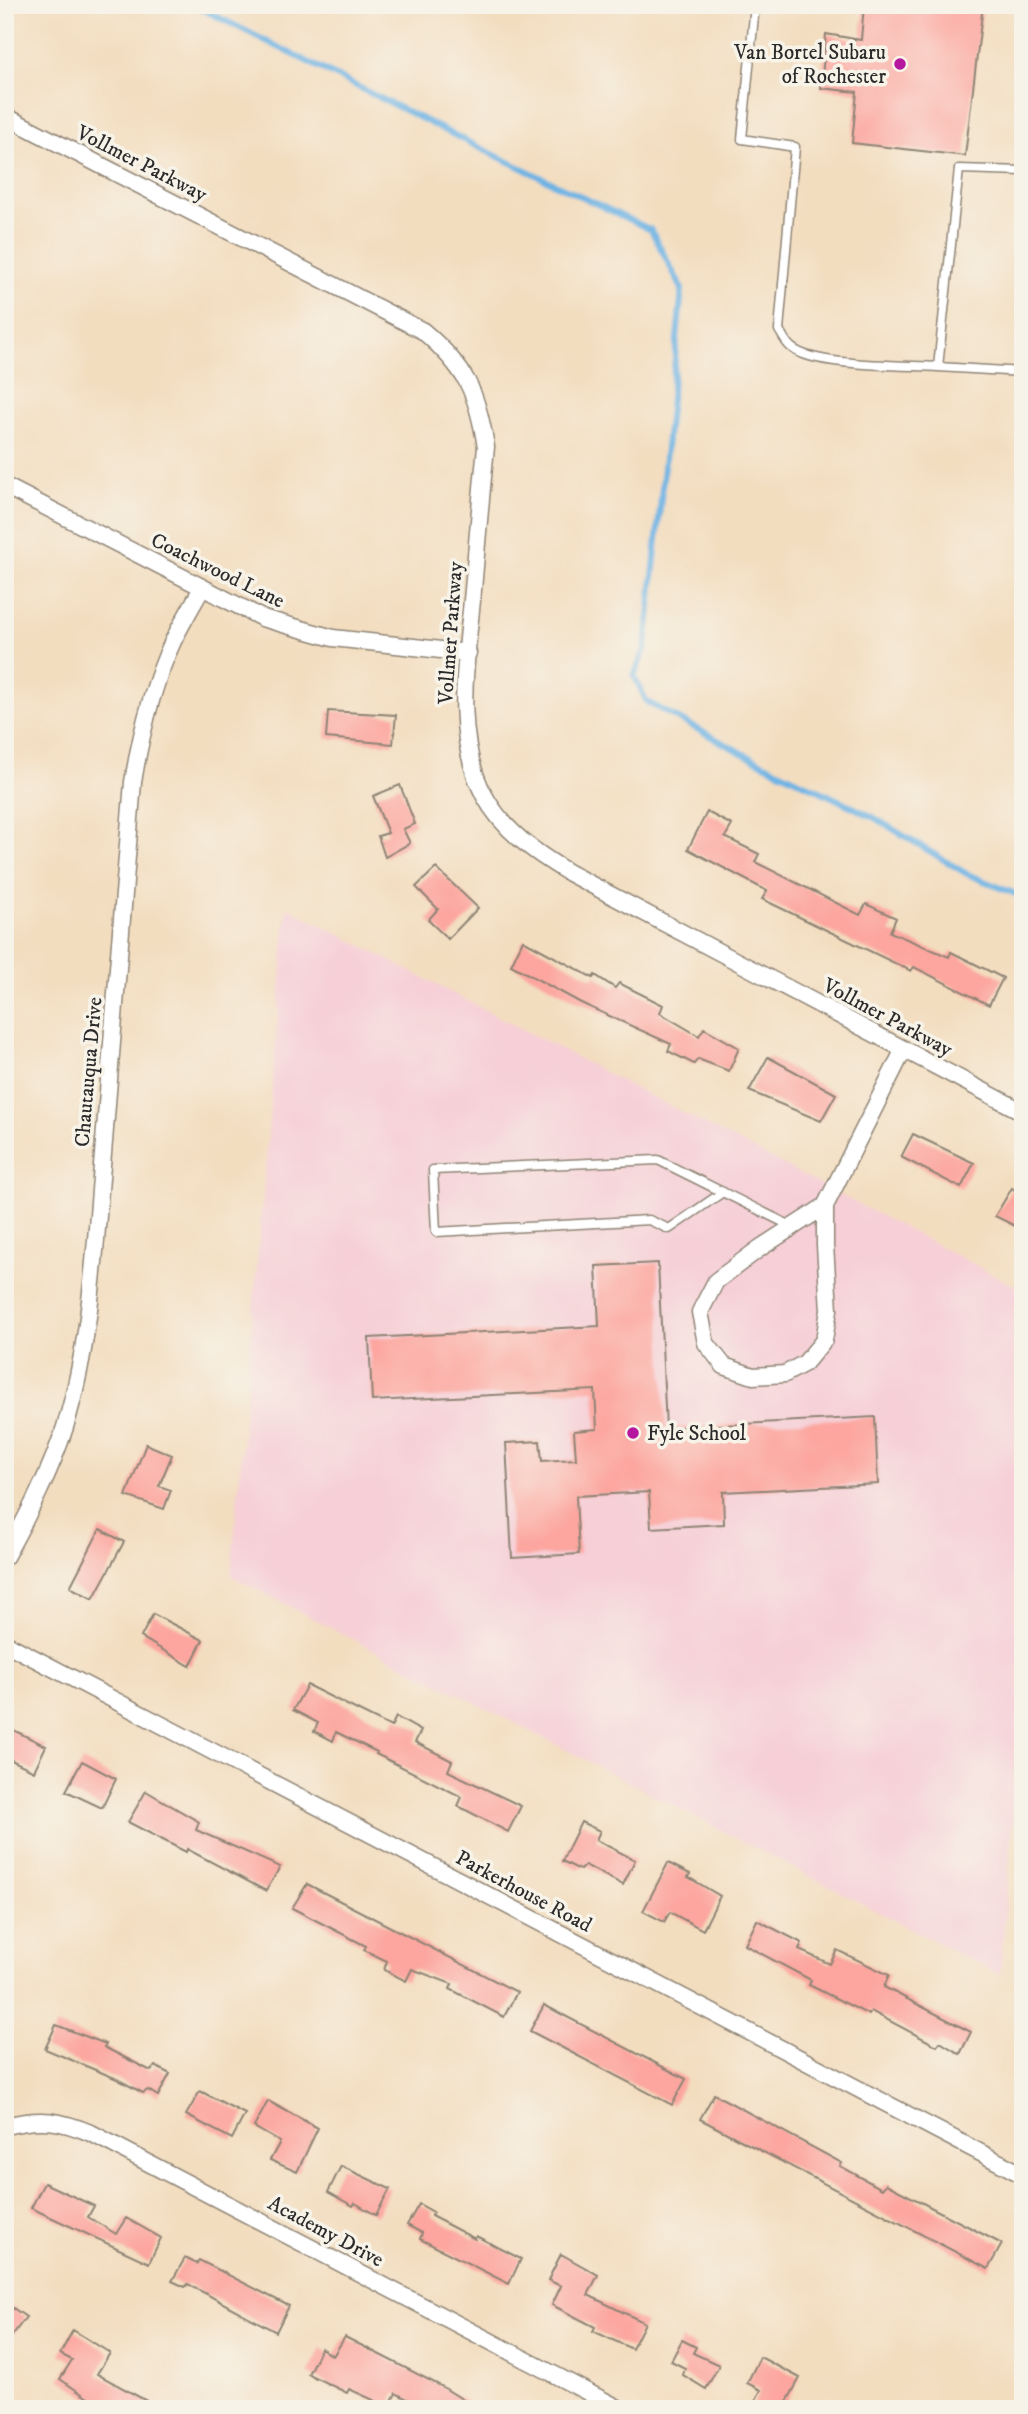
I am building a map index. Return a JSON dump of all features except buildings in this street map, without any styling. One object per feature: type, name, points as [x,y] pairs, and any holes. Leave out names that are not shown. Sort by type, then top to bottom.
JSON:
[{"type":"street","name":"Vollmer Parkway","points":[[5,116],[423,331],[445,350],[462,371],[473,392],[486,447],[468,653],[467,738],[473,769],[490,804],[520,840],[569,873],[1023,1112]]},
{"type":"street","name":"Coachwood Lane","points":[[5,486],[262,618],[333,638],[468,653]]},
{"type":"street","name":"Chautauqua Drive","points":[[5,1558],[53,1461],[65,1427],[82,1358],[93,1268],[139,748],[156,683],[174,640],[202,588]]},
{"type":"street","points":[[825,1206],[716,1282],[700,1312],[706,1343],[724,1366],[753,1376],[785,1374],[805,1363],[824,1340],[829,1310],[825,1206],[904,1049]]},
{"type":"street","name":"Parkerhouse Road","points":[[5,1643],[1023,2175]]},
{"type":"street","name":"Academy Drive","points":[[5,2126],[26,2121],[52,2120],[93,2134],[620,2409]]},
{"type":"lane","points":[[755,5],[742,139],[795,147],[779,330],[791,348],[805,355],[836,362],[1023,372]]},
{"type":"lane","points":[[938,367],[959,169],[1023,171]]},
{"type":"lane","points":[[723,1192],[669,1229],[649,1220],[436,1232],[433,1170],[658,1160],[723,1192],[793,1227]]},
{"type":"shaded area","name":"Fyle School","points":[[287,907],[1023,1290],[1023,1693],[1000,1975],[231,1576]]},
{"type":"waterway","points":[[194,5],[651,230],[682,289],[646,647],[634,676],[647,702],[742,753],[873,817],[967,874],[1023,897]]},
{"type":"place","name":"Van Bortel Subaru of Rochester","points":[[900,64]]},
{"type":"place","name":"Fyle School","points":[[633,1433]]}]
